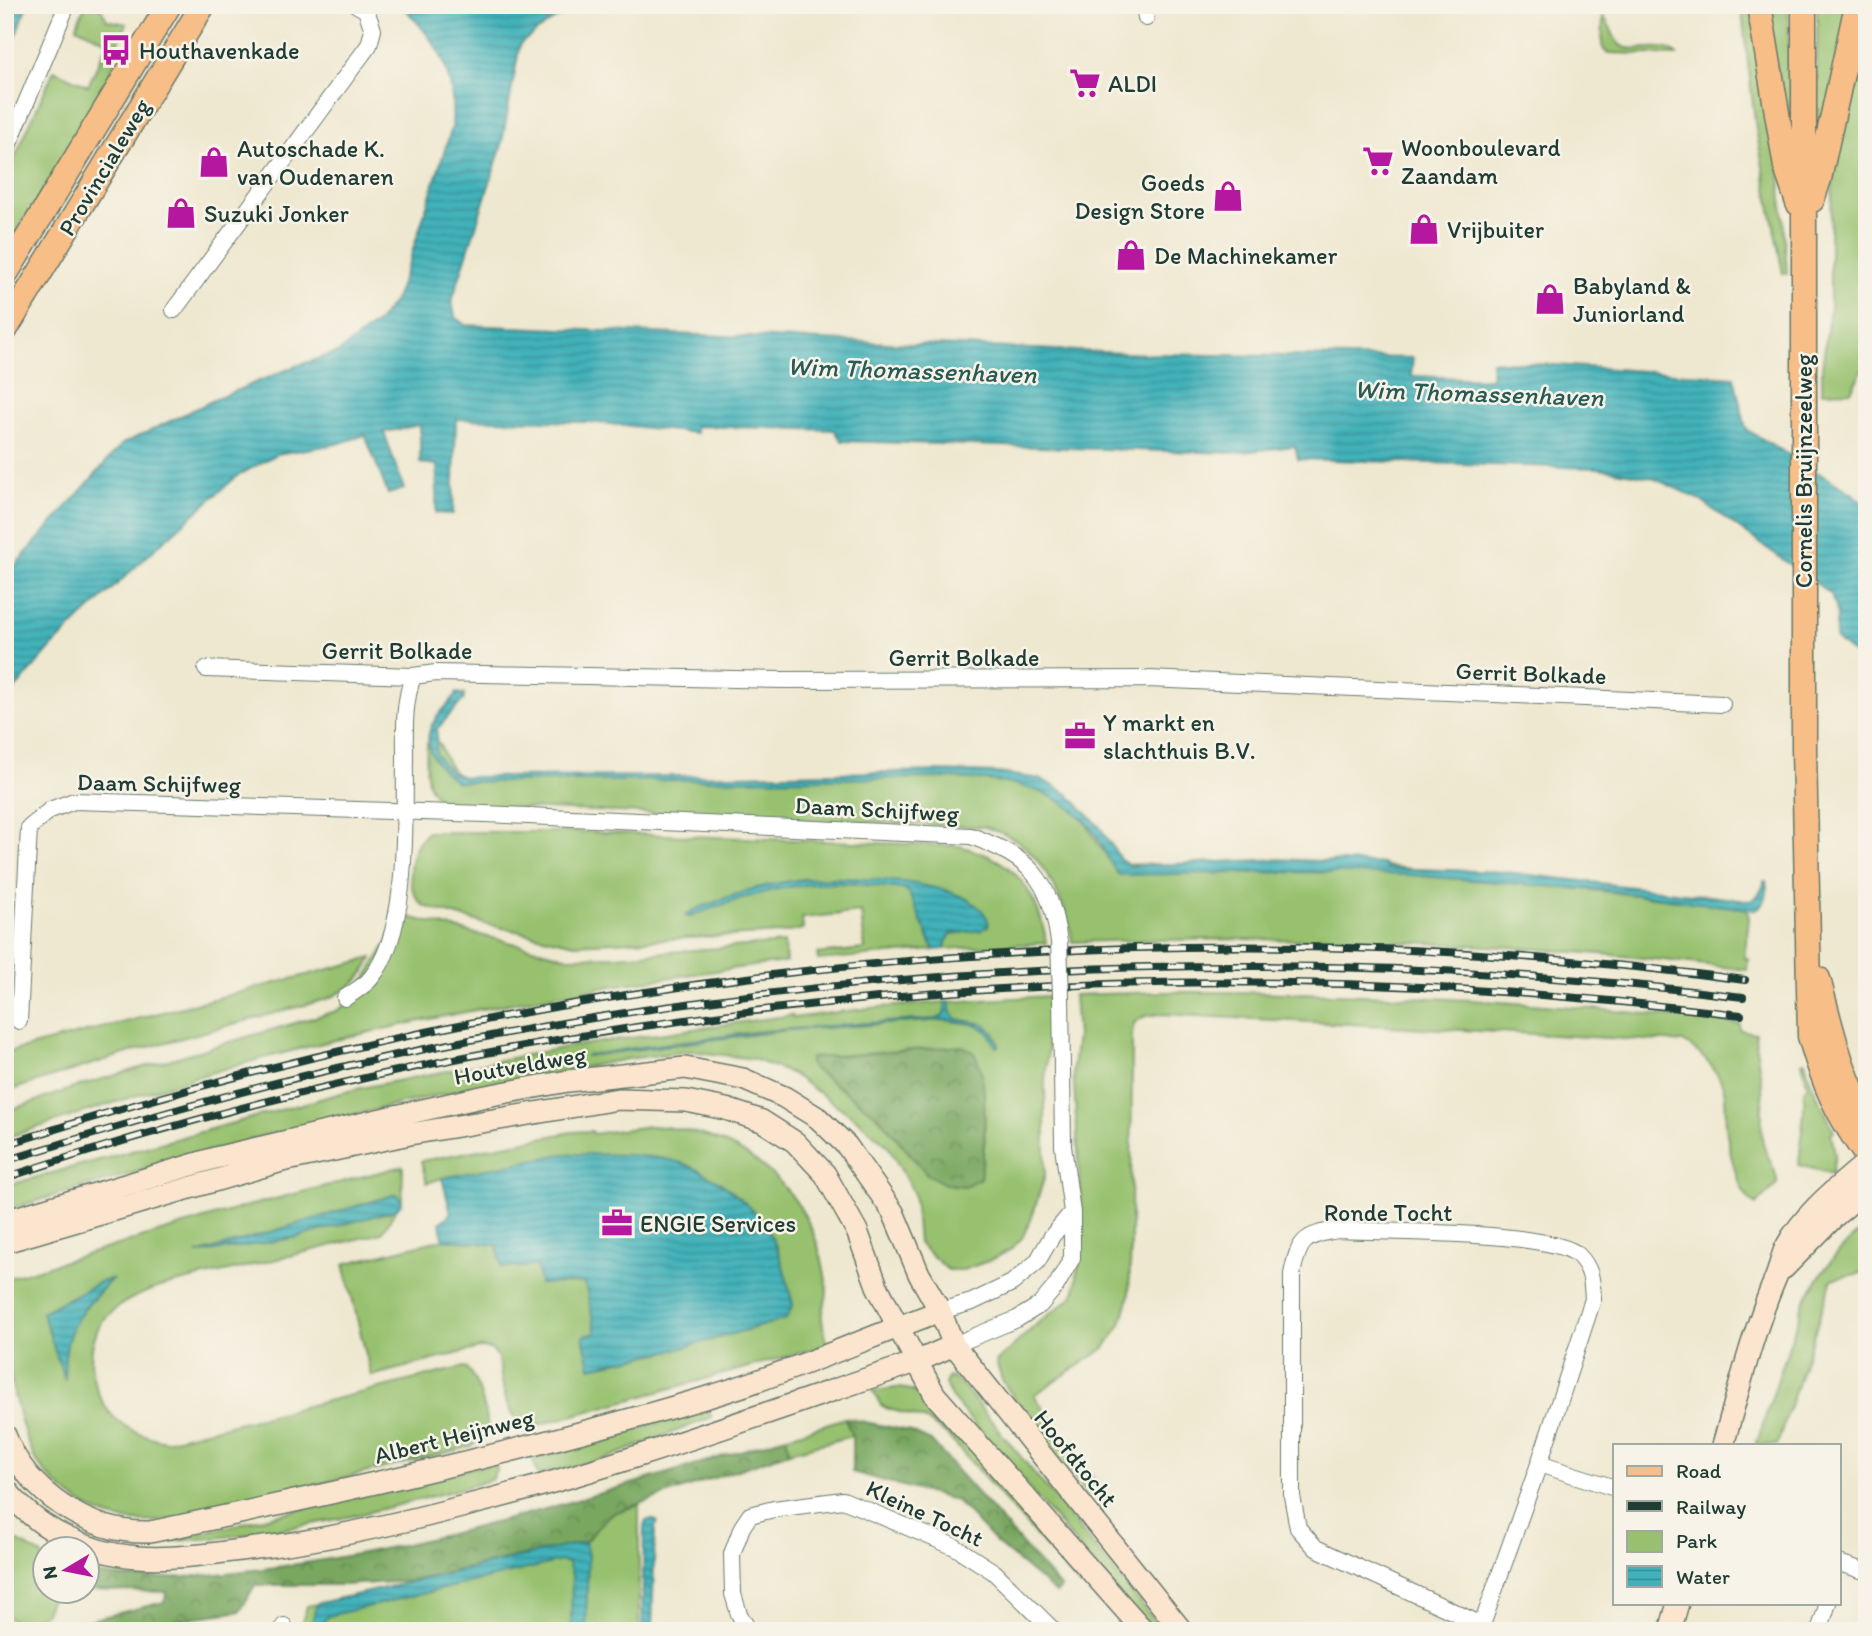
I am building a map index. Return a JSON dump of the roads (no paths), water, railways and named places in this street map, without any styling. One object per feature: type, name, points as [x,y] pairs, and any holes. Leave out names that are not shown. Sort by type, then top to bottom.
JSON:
[{"type":"main road","name":"Provincialeweg","points":[[5,275],[169,5]]},
{"type":"main road","name":"Provincialeweg","points":[[5,330],[203,5]]},
{"type":"main road","points":[[1759,5],[1786,167],[1804,224]]},
{"type":"main road","name":"Cornelis Bruijnzeelweg","points":[[1804,5],[1804,734],[1810,1036],[1820,1072],[1840,1118],[1867,1156]]},
{"type":"main road","points":[[1804,224],[1819,179],[1857,5]]},
{"type":"main road","name":"Cornelis Bruijnzeelweg","points":[[1808,937],[1842,1066],[1867,1119]]},
{"type":"main road","name":"Houtveldweg","points":[[5,1221],[215,1158],[373,1121],[568,1081],[685,1068],[743,1079],[784,1097],[818,1118],[847,1146],[893,1212],[919,1274],[940,1311]]},
{"type":"main road","name":"Houtveldweg","points":[[5,1242],[282,1161],[358,1145],[618,1099],[686,1101],[726,1109],[762,1121],[803,1150],[825,1174],[857,1231],[877,1286],[898,1327]]},
{"type":"main road","points":[[1723,1444],[1758,1322],[1785,1248],[1803,1223],[1829,1195],[1867,1163]]},
{"type":"main road","points":[[1777,1275],[1836,1215],[1867,1189]]},
{"type":"main road","name":"Albert Heijnweg","points":[[5,1435],[18,1460],[30,1475],[61,1505],[113,1530],[150,1532],[303,1501],[512,1450],[691,1402],[852,1347],[940,1311]]},
{"type":"main road","name":"Hoofdtocht","points":[[940,1311],[954,1345],[1182,1631]]},
{"type":"main road","points":[[898,1327],[936,1395],[1144,1631]]},
{"type":"main road","points":[[5,1488],[21,1507],[56,1532],[75,1542],[117,1554],[174,1557],[277,1546],[391,1525],[522,1491],[657,1451],[916,1362],[954,1345]]},
{"type":"main road","points":[[1670,1631],[1678,1604]]},
{"type":"street","points":[[5,153],[67,5]]},
{"type":"street","points":[[174,310],[369,45],[373,30],[366,10],[357,5]]},
{"type":"street","name":"Gerrit Bolkade","points":[[205,669],[413,676],[450,673],[783,680],[1148,679],[1722,704]]},
{"type":"street","points":[[345,998],[370,979],[387,950],[399,909],[404,811],[405,699],[413,676]]},
{"type":"street","name":"Daam Schijfweg","points":[[19,1020],[29,828],[50,810],[74,801],[404,811],[971,836],[1004,848],[1027,864],[1045,890],[1059,942],[1063,1146],[1072,1212],[1072,1258],[1056,1286],[1040,1304],[1017,1319],[954,1345]]},
{"type":"street","points":[[940,1311],[971,1302],[1012,1283],[1037,1262],[1052,1236],[1072,1212]]},
{"type":"street","name":"Ronde Tocht","points":[[1338,1230],[1479,1236],[1550,1243],[1577,1254],[1591,1273],[1592,1300],[1539,1464],[1481,1628],[1316,1548],[1298,1528],[1292,1496],[1292,1274],[1296,1255],[1304,1242],[1314,1234],[1338,1230]]},
{"type":"street","points":[[1539,1464],[1613,1487]]},
{"type":"street","name":"Kleine Tocht","points":[[749,1631],[739,1614],[733,1594],[732,1554],[742,1527],[750,1515],[774,1508],[843,1500],[955,1547],[995,1572],[1054,1631]]},
{"type":"street","points":[[1840,1565],[1867,1572]]},
{"type":"street","points":[[1819,1631],[1828,1604]]},
{"type":"water","points":[[5,5],[27,5],[5,66]]},
{"type":"water","name":"Wim Thomassenhaven","points":[[401,5],[582,5],[550,22],[520,44],[501,148],[452,301],[455,317],[465,325],[1149,354],[1413,358],[1411,376],[1491,379],[1492,361],[1734,377],[1746,429],[1852,493],[1867,508],[1867,666],[1835,638],[1837,615],[1831,594],[1697,498],[1651,477],[1598,468],[1298,459],[1295,446],[1233,453],[842,441],[834,430],[696,426],[696,433],[590,422],[456,419],[453,514],[436,513],[437,465],[420,463],[420,425],[384,432],[404,489],[388,494],[365,435],[337,444],[277,454],[236,477],[159,545],[51,648],[5,701],[5,577],[122,444],[216,399],[293,367],[339,352],[379,321],[395,299],[452,127],[453,107],[443,60],[426,33]]},
{"type":"water","points":[[457,693],[464,694],[464,699],[437,729],[436,753],[450,772],[464,777],[942,771],[998,773],[1041,779],[1067,793],[1099,826],[1121,860],[1130,866],[1282,859],[1385,864],[1386,868],[1505,872],[1751,901],[1766,881],[1767,893],[1765,900],[1755,910],[1608,891],[1408,875],[1302,872],[1119,875],[1091,828],[1060,801],[1023,786],[984,780],[943,778],[457,782],[443,770],[432,755],[428,738],[435,720]]},
{"type":"water","points":[[806,879],[899,882],[946,891],[967,899],[981,910],[989,924],[982,930],[951,934],[945,949],[934,950],[908,891],[846,883],[777,889],[685,916],[703,906],[760,887]]},
{"type":"water","points":[[946,1002],[950,1002],[950,1011],[955,1018],[987,1026],[999,1046],[996,1047],[989,1033],[978,1025],[944,1020],[787,1030],[585,1056],[761,1032],[849,1024],[937,1019],[944,1015]]},
{"type":"water","points":[[562,1154],[624,1155],[671,1160],[698,1170],[726,1187],[751,1209],[777,1249],[793,1305],[786,1319],[678,1349],[590,1367],[583,1336],[596,1333],[585,1283],[540,1284],[537,1266],[502,1268],[497,1245],[443,1239],[440,1223],[451,1213],[442,1178]]},
{"type":"water","points":[[397,1194],[402,1202],[396,1210],[294,1238],[197,1254]]},
{"type":"water","points":[[113,1278],[74,1324],[66,1349],[65,1381],[42,1312]]},
{"type":"water","points":[[652,1519],[658,1522],[655,1528],[652,1631],[642,1631],[644,1527],[646,1521]]},
{"type":"water","points":[[585,1542],[588,1556],[586,1631],[571,1631],[572,1575],[568,1563],[561,1561],[328,1616],[317,1631],[310,1631],[316,1606],[320,1603]]},
{"type":"railway","points":[[5,1145],[216,1082],[430,1031],[647,992],[866,965],[1086,950],[1306,947],[1526,957],[1745,980]]},
{"type":"railway","points":[[5,1161],[254,1089],[338,1068],[511,1032],[686,1004],[861,984],[1038,971],[1214,966],[1390,969],[1567,979],[1743,997]]},
{"type":"railway","points":[[5,1178],[159,1130],[317,1089],[478,1054],[640,1026],[804,1005],[967,991],[1130,984],[1292,983],[1517,993],[1741,1015]]},
{"type":"place","name":"Houthavenkade","points":[[116,50]]},
{"type":"place","name":"ALDI","points":[[1085,83]]},
{"type":"place","name":"Woonboulevard Zaandam","points":[[1378,161]]},
{"type":"place","name":"Autoschade K. van Oudenaren","points":[[214,162]]},
{"type":"place","name":"Goeds Design Store","points":[[1228,196]]},
{"type":"place","name":"Suzuki Jonker","points":[[181,213]]},
{"type":"place","name":"Vrijbuiter","points":[[1424,229]]},
{"type":"place","name":"De Machinekamer","points":[[1131,255]]},
{"type":"place","name":"Babyland & Juniorland","points":[[1550,299]]},
{"type":"place","name":"Y markt en slachthuis B.V.","points":[[1080,736]]},
{"type":"place","name":"ENGIE Services","points":[[617,1223]]}]
